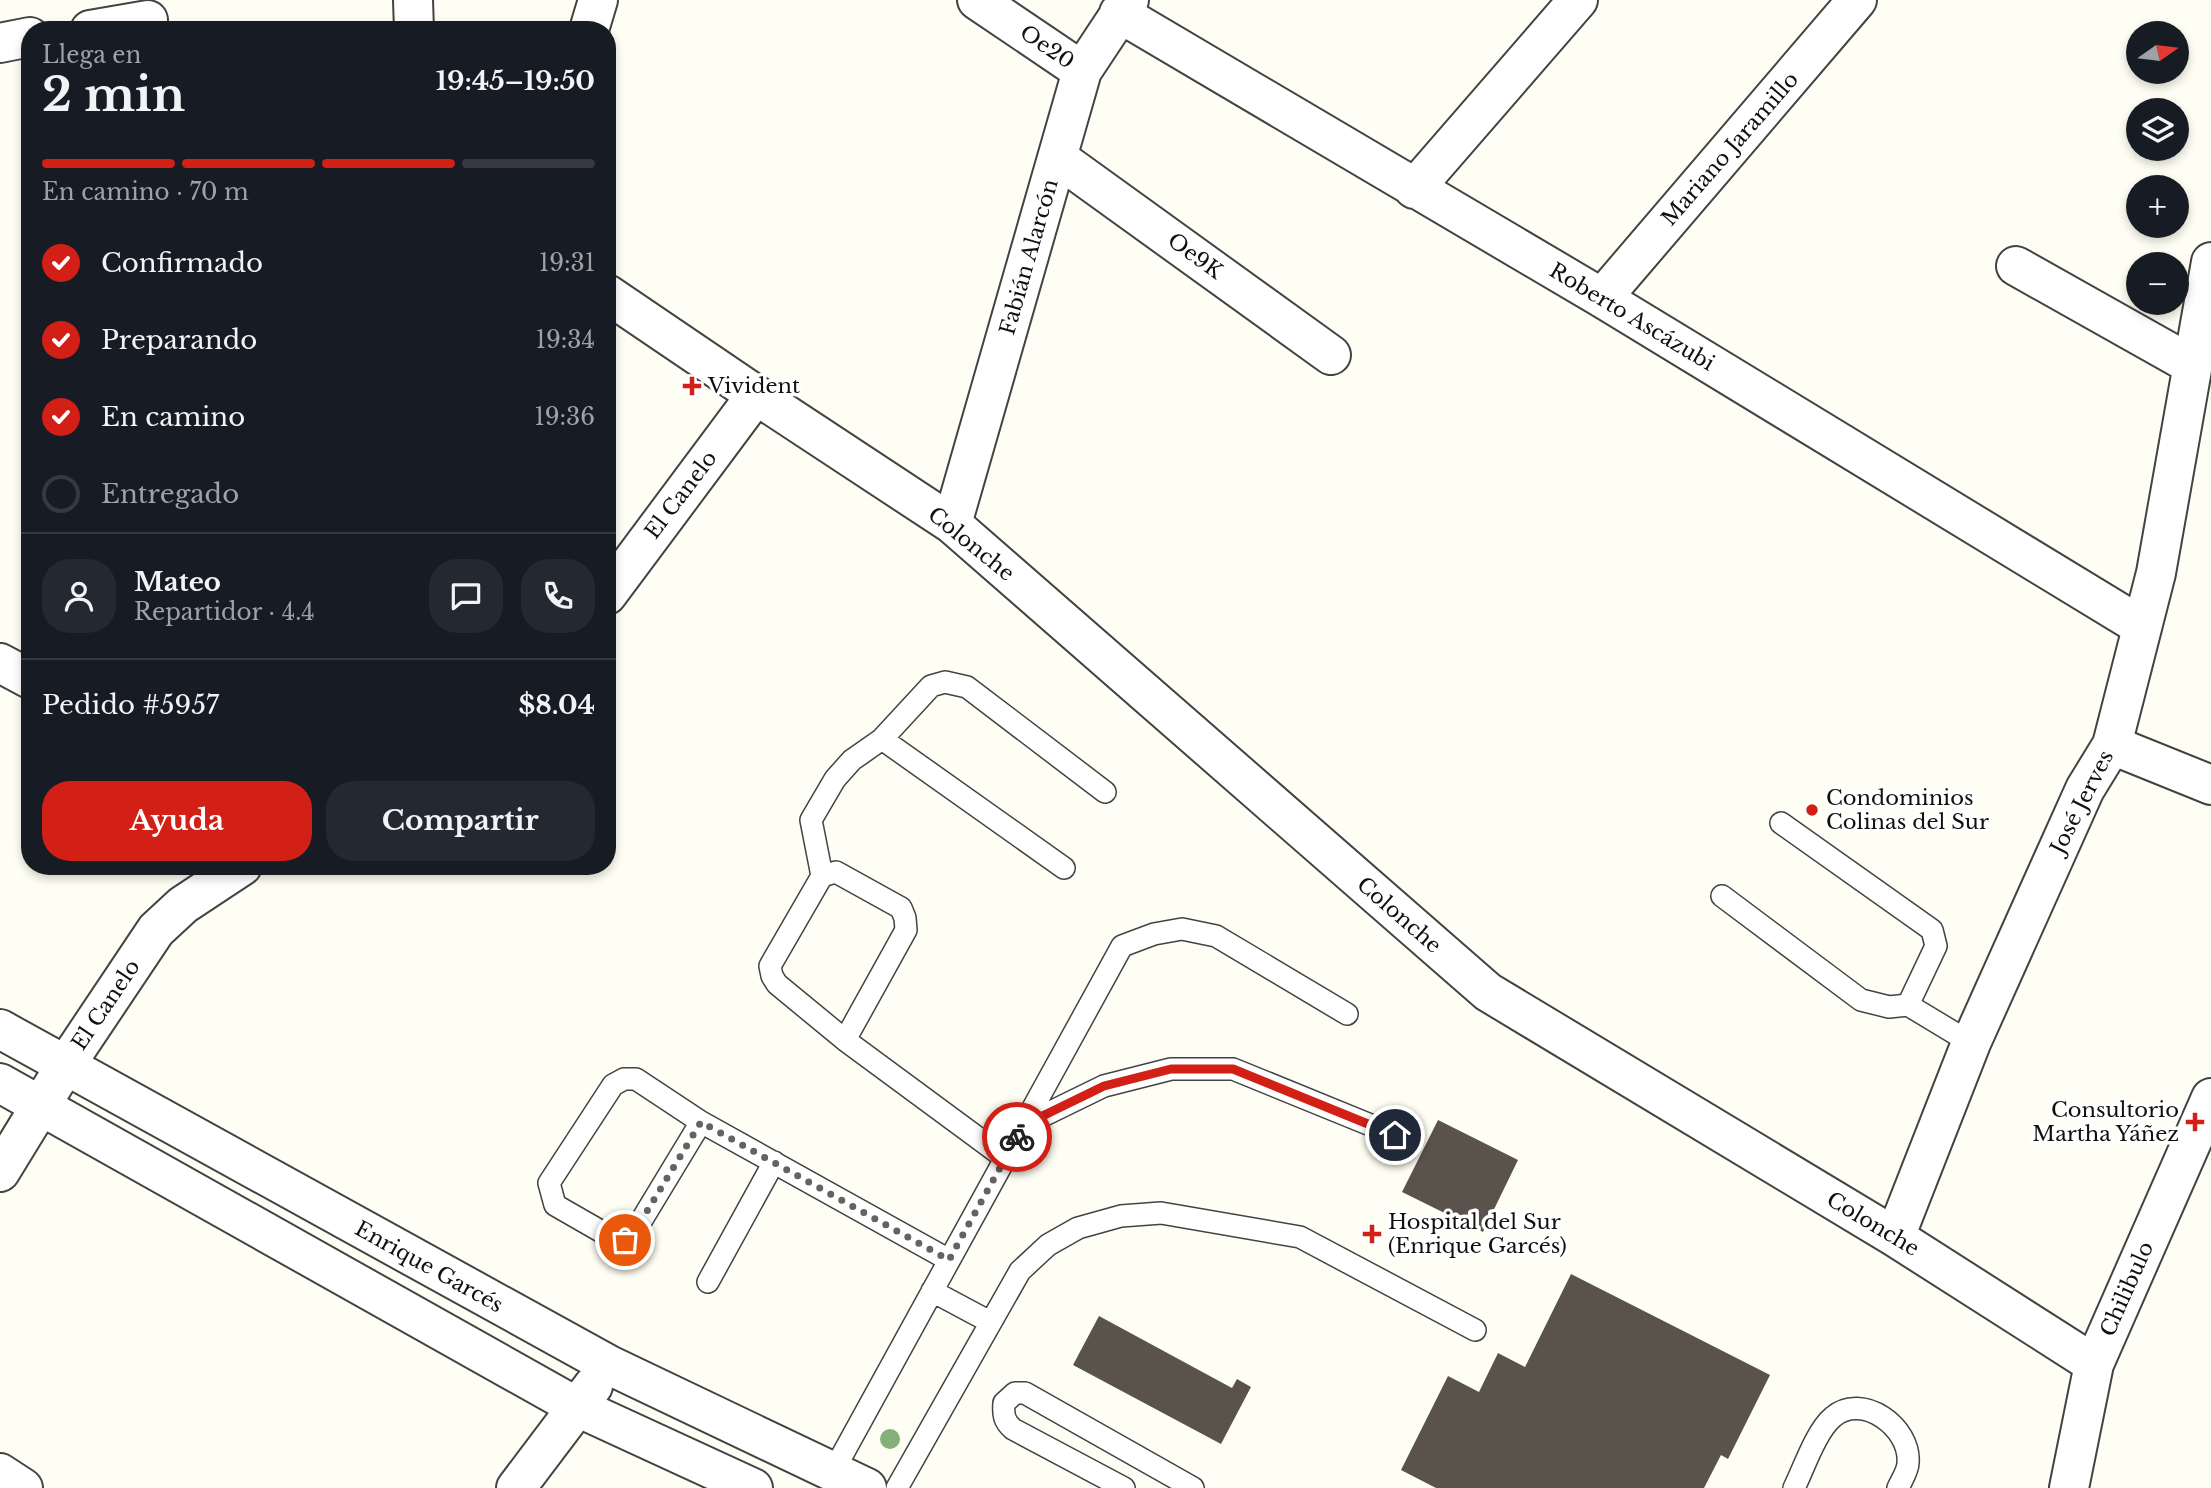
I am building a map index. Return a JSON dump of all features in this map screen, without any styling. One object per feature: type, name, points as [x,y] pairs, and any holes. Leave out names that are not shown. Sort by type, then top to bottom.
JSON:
[{"type":"street","points":[[413,0],[414,21]]},
{"type":"street","points":[[592,21],[598,0]]},
{"type":"street","name":"Oe20","points":[[977,0],[1082,71]]},
{"type":"street","points":[[1414,189],[1578,0]]},
{"type":"street","name":"Mariano Jaramillo","points":[[1601,298],[1857,0]]},
{"type":"street","name":"Fabián Alarcón","points":[[952,524],[1082,71],[1124,7]]},
{"type":"street","name":"Roberto Ascázubi","points":[[1124,7],[1414,189],[1601,298],[2141,626]]},
{"type":"street","points":[[142,21],[148,20]]},
{"type":"street","points":[[0,43],[21,39]]},
{"type":"street","name":"Oe9K","points":[[1058,158],[1331,355]]},
{"type":"street","name":"José Jerves","points":[[1895,1237],[1971,1043],[2085,789],[2112,745],[2156,573],[2211,262]]},
{"type":"street","points":[[2016,266],[2192,365]]},
{"type":"street","name":"Colonche","points":[[616,300],[952,524],[1488,992],[1895,1237],[2094,1364]]},
{"type":"street","name":"El Canelo","points":[[616,583],[755,395]]},
{"type":"street","points":[[0,663],[21,674]]},
{"type":"street","points":[[2112,745],[2211,785]]},
{"type":"street","name":"El Canelo","points":[[0,1172],[65,1066],[156,930],[183,905],[228,875]]},
{"type":"street","name":"Enrique Garcés","points":[[0,1029],[609,1366],[867,1488]]},
{"type":"street","points":[[0,1083],[577,1407],[753,1488]]},
{"type":"street","name":"Chilibulo","points":[[2069,1488],[2094,1364],[2211,1098]]},
{"type":"street","points":[[516,1488],[609,1366]]},
{"type":"street","points":[[0,1474],[23,1488]]},
{"type":"lane","points":[[1005,1158],[845,1040],[777,984],[770,966],[822,876],[811,820],[835,779],[852,760],[882,740],[931,686],[945,682],[967,687],[1105,792]]},
{"type":"lane","points":[[882,740],[1064,868]]},
{"type":"lane","points":[[1781,823],[1932,930],[1936,946],[1908,1005]]},
{"type":"lane","points":[[822,876],[836,872],[901,908],[905,918],[906,930],[845,1040]]},
{"type":"lane","points":[[1721,896],[1861,1000],[1889,1007],[1908,1005],[1971,1043]]},
{"type":"lane","points":[[834,1471],[1122,946],[1154,934],[1181,929],[1216,936],[1347,1014]]},
{"type":"lane","points":[[1024,1125],[1104,1086],[1171,1069],[1233,1069],[1395,1135]]},
{"type":"lane","points":[[701,1122],[632,1236],[625,1240],[615,1240],[555,1205],[549,1183],[613,1085],[624,1079],[636,1079],[701,1122],[949,1260]]},
{"type":"lane","points":[[708,1282],[774,1162]]},
{"type":"lane","points":[[897,1488],[1020,1271],[1048,1245],[1078,1228],[1099,1222],[1121,1216],[1161,1213],[1300,1237],[1475,1330]]},
{"type":"lane","points":[[932,1291],[990,1322]]},
{"type":"lane","points":[[1124,1488],[1013,1429],[1006,1422],[1004,1403],[1015,1393],[1025,1393],[1193,1488]]},
{"type":"lane","points":[[1794,1488],[1825,1424],[1836,1414],[1854,1408],[1877,1413],[1895,1427],[1904,1439],[1908,1463],[1898,1488]]},
{"type":"building","points":[[1438,1120],[1518,1160],[1483,1232],[1402,1192]]},
{"type":"building","points":[[1571,1274],[1770,1375],[1728,1459],[1721,1455],[1704,1488],[1436,1488],[1401,1470],[1448,1376],[1479,1392],[1498,1353],[1525,1367]]},
{"type":"building","points":[[1099,1316],[1232,1388],[1237,1379],[1251,1387],[1221,1444],[1073,1365]]},
{"type":"way so far","points":[[625,1240],[632,1236],[701,1122],[949,1260],[1017,1137]]},
{"type":"place","name":"Vivident","points":[[692,386]]},
{"type":"place","name":"Condominios Colinas del Sur","points":[[1812,810]]},
{"type":"place","name":"Consultorio Martha Yáñez","points":[[2195,1122]]},
{"type":"place","name":"Hospital del Sur (Enrique Garcés)","points":[[1372,1234]]},
{"type":"route","points":[[1017,1137],[1024,1125],[1104,1086],[1171,1069],[1233,1069],[1395,1135]]}]
